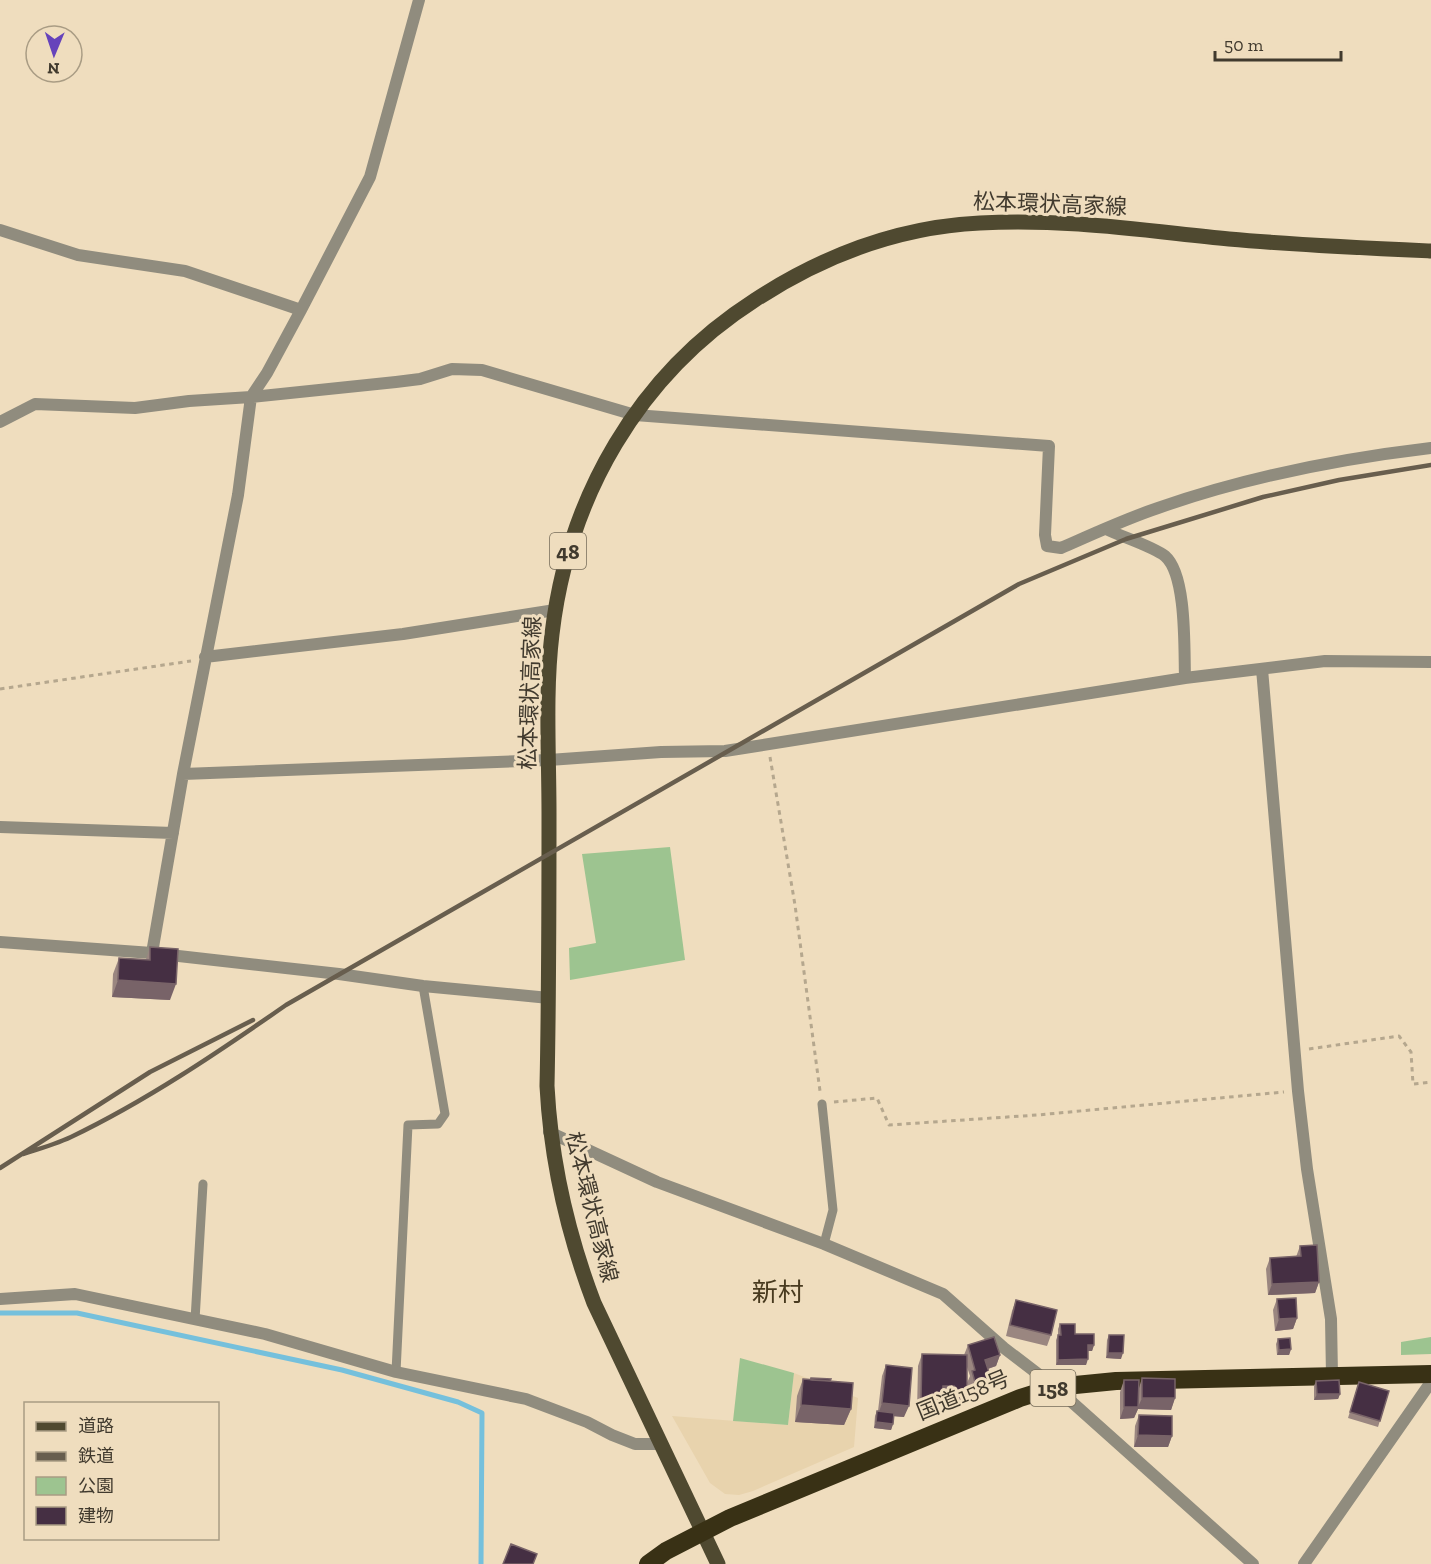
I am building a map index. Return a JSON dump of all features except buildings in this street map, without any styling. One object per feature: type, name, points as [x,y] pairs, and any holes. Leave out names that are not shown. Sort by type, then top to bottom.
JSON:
[{"type":"highway","name":"国道158号","points":[[648,1564],[702,1531],[975,1416],[1055,1387],[1116,1381],[1431,1374]]},
{"type":"main road","name":"松本環状高家線","points":[[718,1564],[594,1303],[578,1261],[556,1174],[549,1132],[547,1086],[551,638],[564,563],[591,490],[619,438],[685,354],[740,310],[776,286],[825,260],[875,241],[914,231],[959,224],[1024,222],[1096,225],[1234,239],[1431,251]]},
{"type":"street","points":[[152,953],[183,774],[238,495],[251,397],[302,310],[370,177],[419,0]]},
{"type":"street","points":[[0,230],[78,255],[185,271],[221,281],[302,310]]},
{"type":"street","points":[[0,422],[35,404],[135,408],[396,382],[420,379],[452,369],[482,370],[635,415],[1049,446],[1045,535],[1047,546],[1061,548],[1158,508],[1287,471],[1431,448]]},
{"type":"street","points":[[1106,529],[1166,557],[1173,568],[1181,594],[1185,678]]},
{"type":"street","points":[[205,658],[402,634],[555,610]]},
{"type":"street","points":[[183,774],[725,751],[768,746],[1185,678],[1325,661],[1431,662]]},
{"type":"street","points":[[1262,669],[1298,1091],[1331,1319],[1332,1376]]},
{"type":"street","points":[[0,827],[173,833]]},
{"type":"street","points":[[1,946],[152,953],[423,986],[549,998]]},
{"type":"street","points":[[549,1132],[657,1182],[824,1244],[943,1294],[1004,1348],[1055,1387],[1253,1564]]},
{"type":"street","points":[[0,1299],[75,1294],[265,1334],[396,1372],[526,1399],[636,1443],[661,1444]]},
{"type":"street","points":[[1304,1564],[1431,1382]]},
{"type":"lane","points":[[396,1372],[408,1125],[438,1124],[445,1114],[423,986]]},
{"type":"lane","points":[[822,1104],[833,1210],[824,1244]]},
{"type":"lane","points":[[195,1320],[203,1184]]},
{"type":"path","points":[[0,688],[205,658]]},
{"type":"path","points":[[768,746],[795,905],[822,1104],[877,1098],[889,1125],[1036,1115],[1298,1091]]},
{"type":"path","points":[[1296,1050],[1399,1036],[1411,1052],[1413,1084],[1431,1082]]},
{"type":"shaded area","points":[[794,1373],[858,1398],[854,1447],[753,1491],[739,1495],[725,1494],[710,1483],[672,1416],[788,1425]]},
{"type":"green space","points":[[670,847],[685,960],[570,980],[569,948],[596,943],[582,854]]},
{"type":"green space","points":[[1431,1337],[1431,1354],[1401,1355],[1401,1342]]},
{"type":"green space","points":[[740,1358],[794,1373],[788,1425],[733,1421]]},
{"type":"waterway","points":[[0,1313],[77,1313],[342,1370],[458,1402],[482,1413],[481,1564]]},
{"type":"railway","points":[[23,1154],[71,1137],[127,1108],[286,1005],[1019,584],[1126,539],[1263,497],[1339,480],[1431,465]]},
{"type":"railway","points":[[0,1168],[150,1072],[253,1020]]},
{"type":"district","name":"新村","points":[[778,1292]]}]
